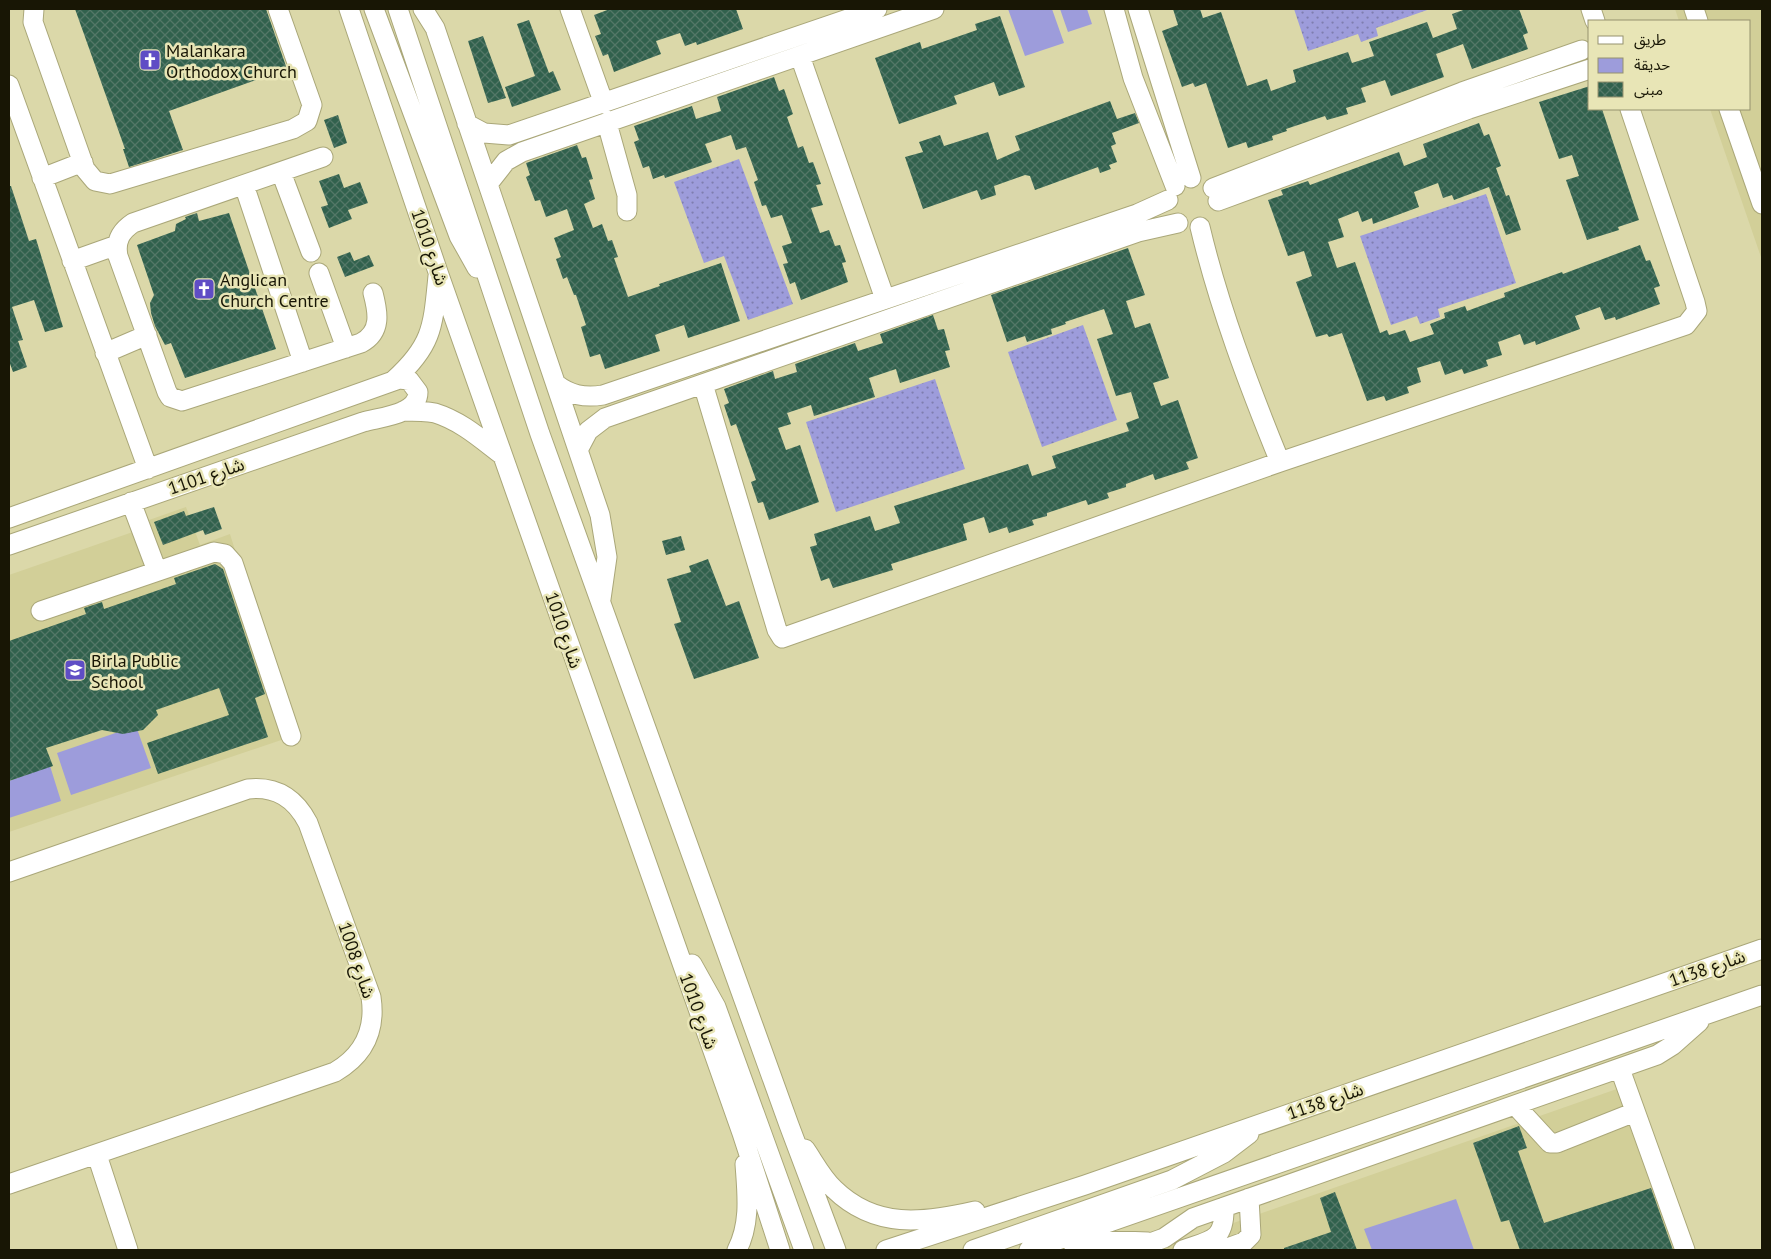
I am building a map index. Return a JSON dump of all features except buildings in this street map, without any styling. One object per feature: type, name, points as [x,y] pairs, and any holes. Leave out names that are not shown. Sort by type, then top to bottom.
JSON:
[{"type":"street","points":[[34,9],[33,22],[83,162],[89,176],[102,184],[118,183],[301,126],[311,114],[312,105],[278,9]]},
{"type":"street","name":"شارع 1010","points":[[349,9],[438,272],[742,1133],[780,1250]]},
{"type":"street","points":[[374,9],[458,236],[478,270],[491,285]]},
{"type":"street","points":[[398,9],[540,434],[789,1125],[836,1250]]},
{"type":"street","points":[[570,9],[604,104]]},
{"type":"street","points":[[467,124],[492,135],[516,132],[604,104],[877,9]]},
{"type":"street","points":[[488,184],[506,162],[522,152],[934,9]]},
{"type":"street","points":[[1114,9],[1133,78],[1178,188]]},
{"type":"street","points":[[556,384],[572,394],[582,396],[593,397],[610,392],[1148,210],[1178,188],[1203,180],[1216,195],[1218,208],[1212,220],[1200,227],[1184,227],[1172,217],[1178,188],[1138,9]]},
{"type":"street","points":[[428,10],[556,384],[605,536],[607,557],[601,599]]},
{"type":"street","points":[[1216,195],[1462,92],[1586,44]]},
{"type":"street","points":[[1586,44],[1583,60],[1588,66]]},
{"type":"street","points":[[800,56],[885,299]]},
{"type":"street","points":[[1216,195],[1588,69]]},
{"type":"street","points":[[9,85],[148,469]]},
{"type":"street","points":[[703,384],[777,630],[782,638],[1280,462],[1686,325],[1697,311],[1696,302],[1630,110]]},
{"type":"street","points":[[1729,110],[1762,204]]},
{"type":"street","points":[[607,123],[627,195],[627,211]]},
{"type":"street","points":[[516,132],[516,141],[522,152]]},
{"type":"street","points":[[324,157],[133,223],[120,236],[117,245],[118,256],[168,392],[176,400],[191,398],[346,348],[368,339],[373,333],[378,319],[373,292]]},
{"type":"street","points":[[42,178],[83,162]]},
{"type":"street","points":[[282,172],[311,252]]},
{"type":"street","points":[[244,185],[303,362]]},
{"type":"street","points":[[578,450],[588,431],[596,424],[615,414],[1138,232],[1178,223]]},
{"type":"street","points":[[1200,227],[1209,267],[1262,418],[1280,462]]},
{"type":"street","points":[[72,261],[117,245]]},
{"type":"street","points":[[319,272],[346,348]]},
{"type":"street","name":"شارع 1101","points":[[9,518],[394,380],[412,364],[425,346],[433,323],[438,272]]},
{"type":"street","points":[[105,353],[147,335]]},
{"type":"street","points":[[394,380],[409,380],[418,392],[413,406],[404,411]]},
{"type":"street","points":[[610,392],[606,405],[615,414]]},
{"type":"street","name":"شارع 1101","points":[[9,545],[363,422],[404,411],[434,413],[449,419],[466,427],[502,455]]},
{"type":"street","points":[[131,502],[157,571]]},
{"type":"street","points":[[41,611],[214,552],[220,552],[230,558],[291,736]]},
{"type":"street","name":"شارع 1008","points":[[9,872],[248,789],[264,788],[280,792],[297,805],[308,823],[371,996],[372,1022],[364,1047],[346,1066],[335,1072],[9,1184]]},
{"type":"street","points":[[667,921],[716,1007],[804,1250]]},
{"type":"street","name":"شارع 1138","points":[[886,1250],[1085,1185],[1762,949]]},
{"type":"street","points":[[1029,1250],[1762,996]]},
{"type":"street","points":[[1131,1250],[1164,1238],[1193,1218],[1657,1055],[1673,1045],[1707,1015]]},
{"type":"street","points":[[1620,1069],[1685,1250]]},
{"type":"street","points":[[1515,1104],[1550,1143],[1557,1143],[1635,1112]]},
{"type":"street","points":[[973,1250],[1172,1180],[1224,1153],[1264,1122]]},
{"type":"street","points":[[789,1125],[833,1188],[854,1206],[885,1218],[909,1221],[962,1214],[1085,1185]]},
{"type":"street","points":[[737,1250],[745,1230],[747,1208],[742,1133]]},
{"type":"street","points":[[97,1155],[128,1250]]},
{"type":"street","points":[[1222,1250],[1244,1242],[1251,1235],[1249,1198]]},
{"type":"street","points":[[1183,1250],[1211,1240],[1220,1233],[1224,1226],[1224,1208]]},
{"type":"street","points":[[1063,1250],[1094,1240],[1149,1242]]},
{"type":"shaded area","points":[[1675,9],[1762,9],[1762,260],[1710,110],[1751,110],[1751,20],[1679,20]]},
{"type":"shaded area","points":[[186,507],[200,545],[230,534],[293,736],[9,832],[9,575],[150,526],[149,520]]},
{"type":"shaded area","points":[[1634,1083],[1691,1250],[1156,1250]]},
{"type":"green space","points":[[1008,9],[1052,9],[1064,43],[1025,56]]},
{"type":"green space","points":[[1060,9],[1087,9],[1092,24],[1068,32]]},
{"type":"green space","points":[[1294,9],[1430,9],[1376,28],[1378,36],[1361,42],[1358,34],[1308,51]]},
{"type":"green space","points":[[739,159],[793,304],[748,320],[724,256],[704,263],[674,182]]},
{"type":"green space","points":[[1486,194],[1516,283],[1438,309],[1440,317],[1420,324],[1417,316],[1391,325],[1360,236]]},
{"type":"green space","points":[[1083,325],[1117,420],[1042,447],[1008,352]]},
{"type":"green space","points":[[935,379],[965,469],[836,512],[806,422]]},
{"type":"green space","points":[[136,726],[151,768],[71,795],[57,753]]},
{"type":"green space","points":[[50,766],[61,801],[9,818],[9,781]]},
{"type":"green space","points":[[1456,1199],[1474,1250],[1372,1250],[1364,1229]]},
{"type":"place","name":"Malankara Orthodox Church","points":[[150,60]]},
{"type":"place","name":"Anglican Church Centre","points":[[204,289]]},
{"type":"place","name":"Birla Public School","points":[[75,670]]}]
